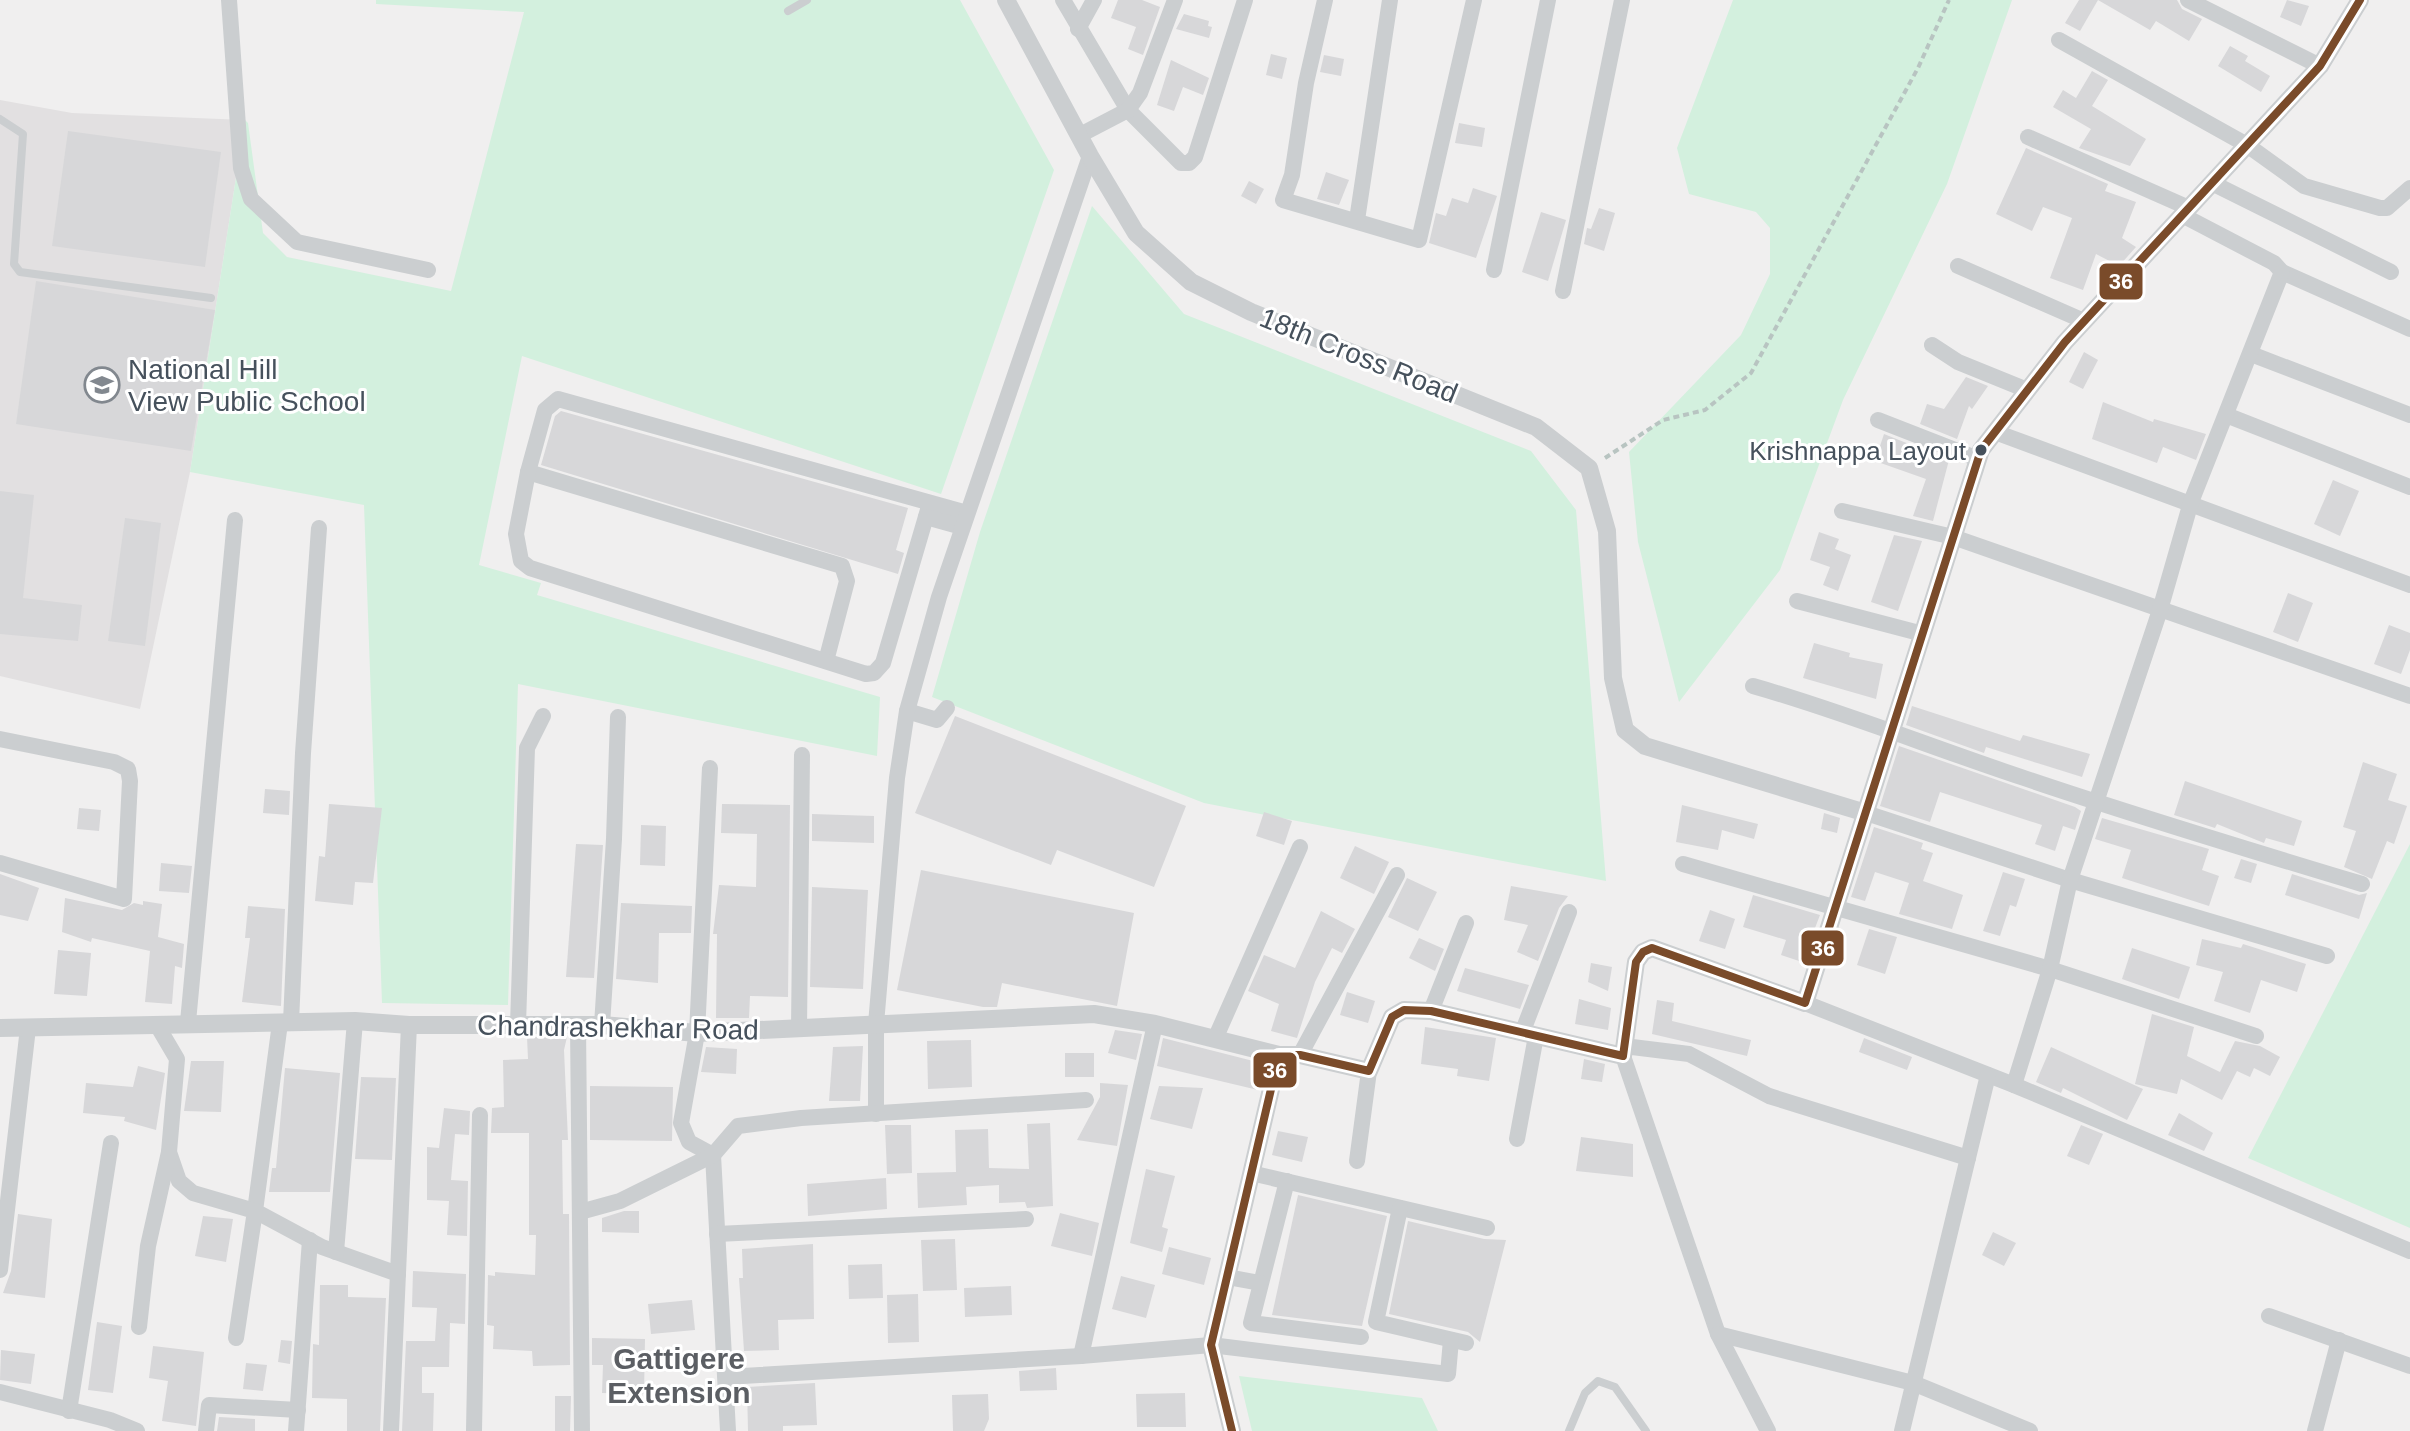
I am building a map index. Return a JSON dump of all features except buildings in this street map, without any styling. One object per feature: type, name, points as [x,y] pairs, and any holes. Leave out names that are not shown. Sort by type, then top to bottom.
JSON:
[{"type":"street","points":[[229,0],[241,168],[251,199],[297,242],[428,270]]},
{"type":"street","name":"18th Cross Road","points":[[1006,0],[1090,156],[1136,233],[1191,282],[1251,312],[1536,427],[1589,468]]},
{"type":"street","points":[[1063,0],[1128,110],[1181,163],[1189,163],[1195,157],[1245,0]]},
{"type":"street","points":[[1078,29],[1094,0]]},
{"type":"street","points":[[1080,135],[1128,110],[1149,75],[1175,0]]},
{"type":"street","points":[[1325,0],[1306,83],[1292,175],[1283,200],[1419,240],[1474,0]]},
{"type":"street","points":[[1357,220],[1390,0]]},
{"type":"street","points":[[1494,270],[1548,0]]},
{"type":"street","points":[[1563,291],[1622,0]]},
{"type":"street","points":[[2188,0],[2320,66]]},
{"type":"street","points":[[1805,1003],[1978,459],[2027,390],[2084,321],[2320,66],[2360,0]]},
{"type":"street","points":[[2059,40],[2247,145],[2304,186],[2387,208],[2410,188]]},
{"type":"street","points":[[2028,137],[2185,212],[2274,263],[2282,272],[2410,329]]},
{"type":"street","points":[[876,1114],[876,1024],[903,780],[907,711],[964,520],[1090,156]]},
{"type":"street","points":[[2212,183],[2391,272]]},
{"type":"street","points":[[1958,266],[2084,321]]},
{"type":"street","points":[[2014,1085],[2050,969],[2070,880],[2160,610],[2191,502],[2282,272]]},
{"type":"street","points":[[1932,345],[1958,362],[2027,390]]},
{"type":"street","points":[[2251,354],[2410,415]]},
{"type":"street","points":[[928,510],[879,669],[866,674],[530,568],[521,561],[516,546],[528,472],[545,410],[558,399],[964,520]]},
{"type":"street","points":[[2226,415],[2410,487]]},
{"type":"street","points":[[1878,420],[1978,459]]},
{"type":"street","points":[[1995,432],[2410,585]]},
{"type":"street","points":[[1589,468],[1607,531],[1613,678],[1625,730],[1645,746],[1866,813],[2070,880],[2327,956]]},
{"type":"street","points":[[528,472],[842,566],[847,581],[826,661]]},
{"type":"street","points":[[1842,511],[1953,537],[2410,696]]},
{"type":"street","points":[[188,1022],[235,520]]},
{"type":"street","points":[[236,1338],[285,1023],[319,528]]},
{"type":"street","points":[[1797,601],[1923,634]]},
{"type":"street","points":[[1753,686],[1842,713],[1890,733],[2095,803],[2362,884]]},
{"type":"street","points":[[907,711],[937,720],[947,708]]},
{"type":"street","points":[[518,1025],[527,748],[543,716]]},
{"type":"street","points":[[602,1025],[618,717]]},
{"type":"street","points":[[0,739],[114,762],[128,769],[124,899],[0,863]]},
{"type":"street","points":[[799,1028],[802,755]]},
{"type":"street","points":[[710,768],[697,1033],[681,1123],[689,1142],[713,1155]]},
{"type":"street","points":[[1215,1039],[1300,847]]},
{"type":"street","points":[[1683,864],[2050,969],[2256,1036]]},
{"type":"street","points":[[1300,1055],[1397,875]]},
{"type":"street","points":[[1517,1139],[1529,1034],[1569,912]]},
{"type":"street","points":[[1431,1011],[1466,923]]},
{"type":"street","points":[[1768,1431],[1718,1334],[1623,1051],[1636,962],[1652,948],[1805,1003],[2014,1085],[2410,1251]]},
{"type":"street","name":"Chandrashekhar Road","points":[[0,1028],[355,1021],[409,1025],[602,1025],[697,1033],[1095,1009],[1279,1055],[1300,1055],[1369,1071]]},
{"type":"street","points":[[1357,1161],[1369,1071],[1392,1017],[1404,1010],[1431,1011],[1529,1034],[1623,1051],[1689,1054],[1769,1096],[1968,1158]]},
{"type":"street","points":[[336,1252],[355,1021]]},
{"type":"street","points":[[1081,1356],[1155,1024]]},
{"type":"street","points":[[139,1327],[148,1246],[169,1152],[177,1059],[157,1025]]},
{"type":"street","points":[[391,1431],[409,1025]]},
{"type":"street","points":[[578,1025],[582,1431]]},
{"type":"street","points":[[0,1270],[28,1028]]},
{"type":"street","points":[[1232,1431],[1211,1345],[1279,1055]]},
{"type":"street","points":[[1902,1431],[1988,1075]]},
{"type":"street","points":[[580,1212],[620,1201],[713,1155],[738,1126],[1086,1100]]},
{"type":"street","points":[[474,1431],[480,1115]]},
{"type":"street","points":[[69,1411],[111,1143]]},
{"type":"street","points":[[169,1152],[179,1181],[193,1193],[255,1211],[336,1252],[398,1274]]},
{"type":"street","points":[[713,1155],[728,1431]]},
{"type":"street","points":[[1251,1173],[1487,1228]]},
{"type":"street","points":[[1287,1181],[1250,1320],[1258,1326],[1361,1337]]},
{"type":"street","points":[[726,1377],[1081,1356],[1211,1345],[1448,1374],[1458,1342],[1376,1322],[1400,1208]]},
{"type":"street","points":[[717,1234],[1026,1219]]},
{"type":"street","points":[[296,1431],[310,1240]]},
{"type":"street","points":[[1227,1277],[1260,1283]]},
{"type":"street","points":[[2269,1316],[2410,1366]]},
{"type":"street","points":[[1255,1350],[1258,1326]]},
{"type":"street","points":[[1322,1359],[1324,1333]]},
{"type":"street","points":[[1718,1334],[1913,1383],[2030,1431]]},
{"type":"street","points":[[2315,1431],[2339,1340]]},
{"type":"street","points":[[0,1392],[137,1431]]},
{"type":"street","points":[[206,1431],[209,1405],[298,1410]]},
{"type":"lane","points":[[788,11],[807,0]]},
{"type":"lane","points":[[0,119],[11,122],[23,134],[14,264],[20,272],[211,298]]},
{"type":"lane","points":[[1569,1431],[1585,1393],[1598,1381],[1615,1387],[1646,1431]]},
{"type":"path","points":[[1589,468],[1663,420],[1705,410],[1751,373],[1918,68],[1949,0]]},
{"type":"shaded area","name":"National Hill View Public School","points":[[0,100],[72,113],[245,120],[190,472],[140,709],[0,676]]},
{"type":"green space","points":[[376,0],[960,0],[1054,170],[941,494],[522,356],[479,565],[541,583],[537,595],[880,697],[877,756],[518,684],[508,1005],[382,1003],[364,505],[190,472],[245,120],[248,123],[263,233],[287,257],[451,291],[524,12],[376,4]]},
{"type":"green space","points":[[1733,0],[2012,0],[1947,184],[1843,400],[1780,570],[1679,702],[1638,542],[1629,452],[1741,335],[1770,274],[1770,228],[1756,212],[1689,194],[1677,148]]},
{"type":"green space","points":[[1092,206],[1184,314],[1531,451],[1576,510],[1606,881],[1204,803],[932,697],[980,532]]},
{"type":"green space","points":[[2410,844],[2410,1228],[2248,1158]]},
{"type":"green space","points":[[1239,1376],[1422,1398],[1438,1431],[1252,1431]]},
{"type":"transit line","name":"36","points":[[1232,1431],[1211,1345],[1279,1055],[1300,1055],[1369,1071],[1392,1017],[1404,1010],[1431,1011],[1623,1056],[1636,962],[1643,952],[1652,948],[1805,1003],[1981,450],[2065,342],[2320,66],[2360,0]]},
{"type":"place","name":"National Hill View Public School","points":[[102,385]]},
{"type":"place","name":"Krishnappa Layout","points":[[1981,450]]},
{"type":"district","name":"Gattigere Extension","points":[[679,1376]]}]
